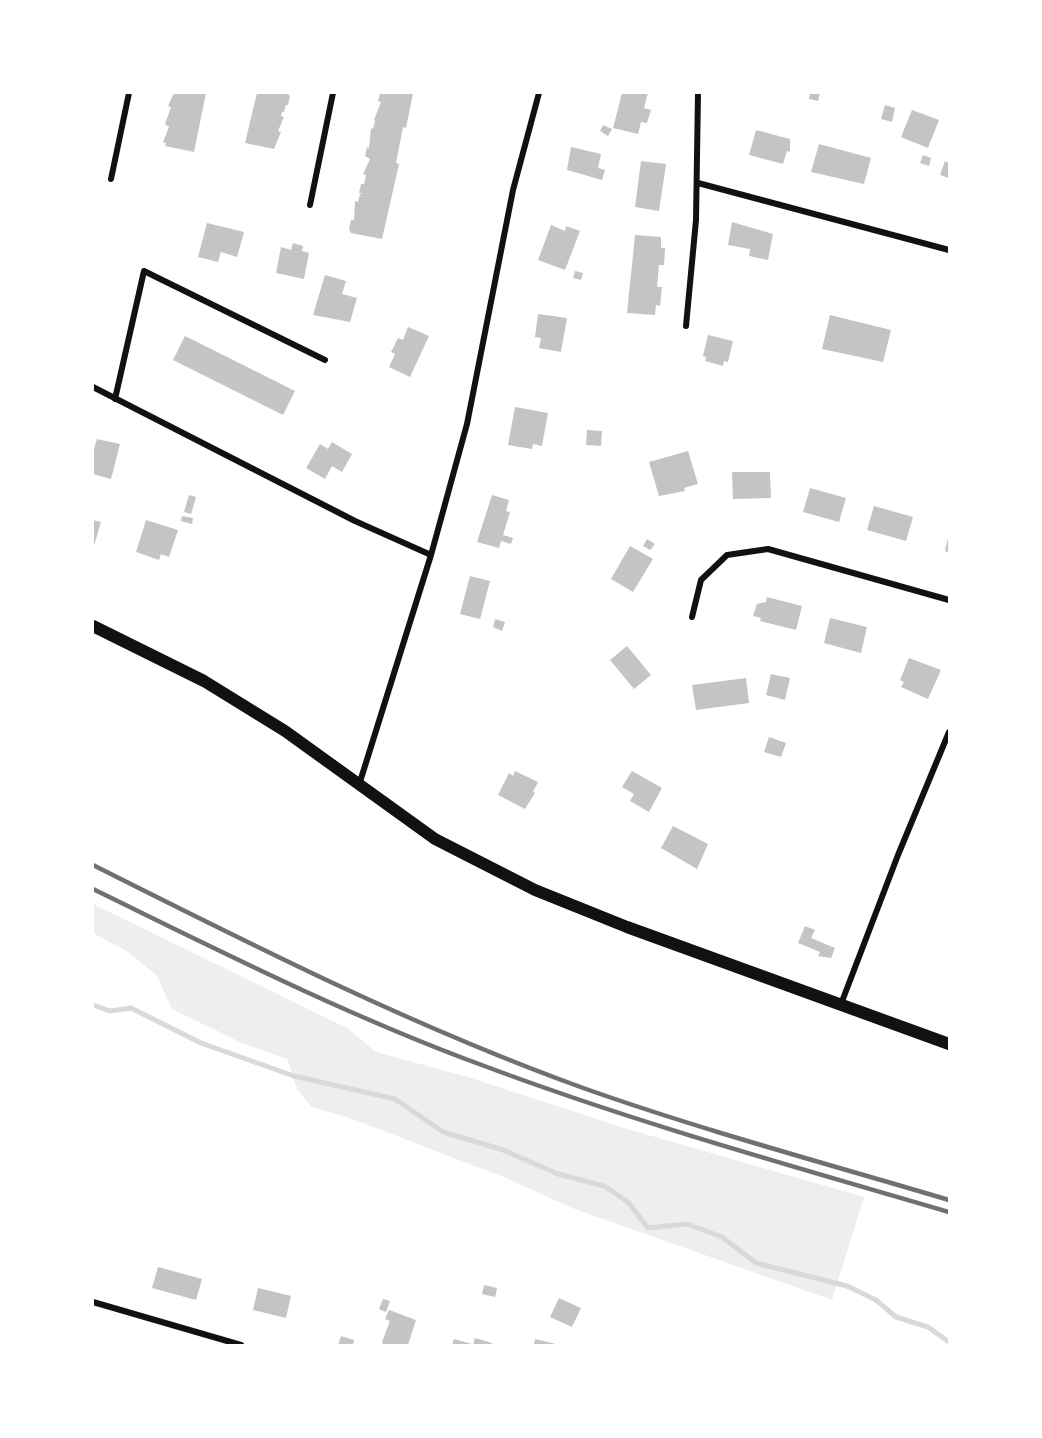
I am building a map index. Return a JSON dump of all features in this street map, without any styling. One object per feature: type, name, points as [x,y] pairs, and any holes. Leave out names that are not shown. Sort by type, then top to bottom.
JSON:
[{"type":"main road","points":[[93,626],[204,681],[285,731],[358,786],[435,839],[535,890],[627,927],[949,1044]]},
{"type":"street","points":[[111,179],[129,93]]},
{"type":"street","points":[[310,205],[333,93]]},
{"type":"street","points":[[358,786],[431,555],[466,424],[513,190],[539,93]]},
{"type":"street","points":[[686,326],[698,183],[698,93]]},
{"type":"street","points":[[698,183],[949,250]]},
{"type":"street","points":[[115,399],[144,271],[325,360]]},
{"type":"street","points":[[93,387],[355,521],[431,555]]},
{"type":"street","points":[[692,617],[701,580],[727,555],[768,549],[949,600]]},
{"type":"street","points":[[841,1004],[898,855],[949,732]]},
{"type":"street","points":[[94,1304],[241,1345]]},
{"type":"shaded area","points":[[93,904],[347,1028],[376,1052],[468,1077],[624,1128],[864,1197],[832,1300],[572,1208],[506,1178],[350,1118],[311,1107],[297,1089],[287,1059],[242,1043],[172,1009],[157,976],[128,952],[93,933]]},
{"type":"building","points":[[174,93],[206,93],[194,152],[165,146],[166,143],[163,142],[169,127],[165,124],[171,107],[168,106]]},
{"type":"building","points":[[257,93],[287,93],[290,96],[288,105],[282,112],[281,116],[284,117],[278,131],[281,132],[274,149],[245,143]]},
{"type":"building","points":[[380,93],[413,93],[406,128],[403,127],[396,163],[399,164],[382,239],[351,233],[349,229],[351,220],[354,220],[355,201],[358,202],[360,194],[363,193],[359,193],[366,175],[363,174],[370,159],[365,156],[367,147],[369,148],[371,128],[373,129],[375,121],[377,122],[374,120],[381,102],[378,101]]},
{"type":"building","points":[[622,93],[648,93],[644,108],[651,110],[647,123],[641,122],[638,134],[613,128]]},
{"type":"building","points":[[810,93],[820,93],[818,101],[809,99]]},
{"type":"building","points":[[885,105],[895,108],[892,122],[881,119]]},
{"type":"building","points":[[912,110],[939,120],[928,148],[901,137]]},
{"type":"building","points":[[603,125],[612,129],[608,136],[600,131]]},
{"type":"building","points":[[756,130],[790,139],[790,152],[787,151],[783,164],[749,155]]},
{"type":"building","points":[[819,144],[871,158],[864,184],[811,172]]},
{"type":"building","points":[[571,147],[601,154],[598,168],[605,170],[602,180],[567,170]]},
{"type":"building","points":[[923,155],[931,158],[929,166],[920,163]]},
{"type":"building","points":[[641,161],[666,164],[659,211],[635,207]]},
{"type":"building","points":[[945,161],[949,163],[949,178],[940,175]]},
{"type":"building","points":[[732,222],[773,234],[768,260],[749,256],[750,249],[728,245]]},
{"type":"building","points":[[207,223],[244,232],[237,257],[221,252],[218,262],[198,257]]},
{"type":"building","points":[[551,225],[565,231],[566,226],[580,231],[565,270],[538,260]]},
{"type":"building","points":[[635,235],[661,237],[661,248],[665,248],[664,265],[659,265],[657,287],[662,287],[660,306],[656,305],[655,315],[627,313]]},
{"type":"building","points":[[293,243],[303,246],[302,251],[309,253],[304,279],[276,273],[281,247],[291,250]]},
{"type":"building","points":[[575,271],[583,273],[581,280],[573,278]]},
{"type":"building","points":[[325,275],[346,281],[342,294],[357,298],[350,322],[313,315]]},
{"type":"building","points":[[538,314],[567,318],[561,352],[539,348],[541,338],[535,337]]},
{"type":"building","points":[[830,315],[891,330],[883,362],[822,349]]},
{"type":"building","points":[[408,327],[429,336],[410,377],[389,367],[395,354],[391,352],[398,338],[403,340]]},
{"type":"building","points":[[708,335],[733,341],[728,362],[724,361],[723,366],[705,361],[706,357],[703,356]]},
{"type":"building","points":[[185,336],[295,391],[283,415],[173,360]]},
{"type":"building","points":[[515,407],[548,413],[542,446],[533,444],[532,449],[508,445]]},
{"type":"building","points":[[587,430],[602,431],[601,446],[586,445]]},
{"type":"building","points":[[97,439],[120,444],[111,479],[93,474],[93,452]]},
{"type":"building","points":[[332,442],[352,454],[342,472],[332,466],[325,479],[306,468],[320,444],[328,449]]},
{"type":"building","points":[[688,451],[698,484],[684,488],[685,491],[659,496],[649,462]]},
{"type":"building","points":[[732,472],[770,472],[771,498],[733,499]]},
{"type":"building","points":[[810,488],[846,498],[839,522],[803,512]]},
{"type":"building","points":[[189,495],[196,497],[191,514],[184,512]]},
{"type":"building","points":[[492,495],[509,500],[506,511],[510,512],[503,535],[513,538],[511,544],[501,541],[499,548],[477,542]]},
{"type":"building","points":[[874,506],[913,517],[906,541],[867,530]]},
{"type":"building","points":[[182,516],[193,518],[192,524],[181,521]]},
{"type":"building","points":[[93,520],[101,522],[94,546],[93,546]]},
{"type":"building","points":[[146,520],[178,530],[169,557],[161,554],[159,560],[136,552]]},
{"type":"building","points":[[949,538],[949,553],[945,551]]},
{"type":"building","points":[[647,539],[655,544],[650,550],[643,546]]},
{"type":"building","points":[[630,546],[653,559],[633,592],[611,579]]},
{"type":"building","points":[[470,576],[490,581],[480,619],[460,614]]},
{"type":"building","points":[[767,597],[802,606],[796,630],[760,621],[761,618],[753,616],[757,604],[766,602]]},
{"type":"building","points":[[830,618],[867,627],[861,653],[824,643]]},
{"type":"building","points":[[495,619],[505,622],[502,631],[493,627]]},
{"type":"building","points":[[627,646],[651,675],[634,689],[610,660]]},
{"type":"building","points":[[909,658],[941,670],[928,699],[901,687],[904,682],[900,680]]},
{"type":"building","points":[[771,674],[790,678],[785,700],[766,695]]},
{"type":"building","points":[[746,678],[749,703],[696,710],[692,685]]},
{"type":"building","points":[[769,737],[786,743],[781,757],[764,752]]},
{"type":"building","points":[[515,771],[538,782],[533,792],[535,793],[525,809],[498,795],[509,773],[513,776]]},
{"type":"building","points":[[632,771],[662,788],[649,812],[630,801],[634,794],[622,787]]},
{"type":"building","points":[[673,826],[708,844],[697,869],[661,848]]},
{"type":"building","points":[[805,926],[815,930],[811,938],[835,948],[831,958],[818,956],[820,952],[798,943]]},
{"type":"building","points":[[158,1267],[202,1279],[196,1300],[152,1288]]},
{"type":"building","points":[[484,1285],[497,1288],[495,1297],[482,1294]]},
{"type":"building","points":[[258,1288],[291,1296],[286,1318],[253,1310]]},
{"type":"building","points":[[559,1298],[581,1308],[572,1327],[550,1317]]},
{"type":"building","points":[[383,1299],[390,1301],[386,1312],[379,1309]]},
{"type":"building","points":[[389,1310],[416,1320],[408,1345],[384,1345],[382,1342],[390,1321],[385,1319]]},
{"type":"building","points":[[341,1336],[354,1340],[353,1345],[338,1345]]},
{"type":"building","points":[[475,1338],[492,1343],[492,1345],[473,1345]]},
{"type":"building","points":[[454,1339],[472,1344],[472,1345],[452,1345]]},
{"type":"building","points":[[535,1339],[556,1344],[556,1345],[534,1345]]},
{"type":"waterway","points":[[93,1005],[110,1011],[131,1008],[201,1043],[294,1076],[395,1099],[443,1132],[503,1150],[558,1174],[604,1186],[628,1202],[648,1228],[687,1224],[722,1237],[756,1263],[847,1286],[876,1300],[896,1317],[928,1327],[949,1342]]},
{"type":"railway","points":[[93,865],[214,926],[398,1013],[523,1065],[676,1119],[949,1200]]},
{"type":"railway","points":[[93,889],[236,959],[380,1025],[479,1064],[654,1124],[949,1212]]}]
